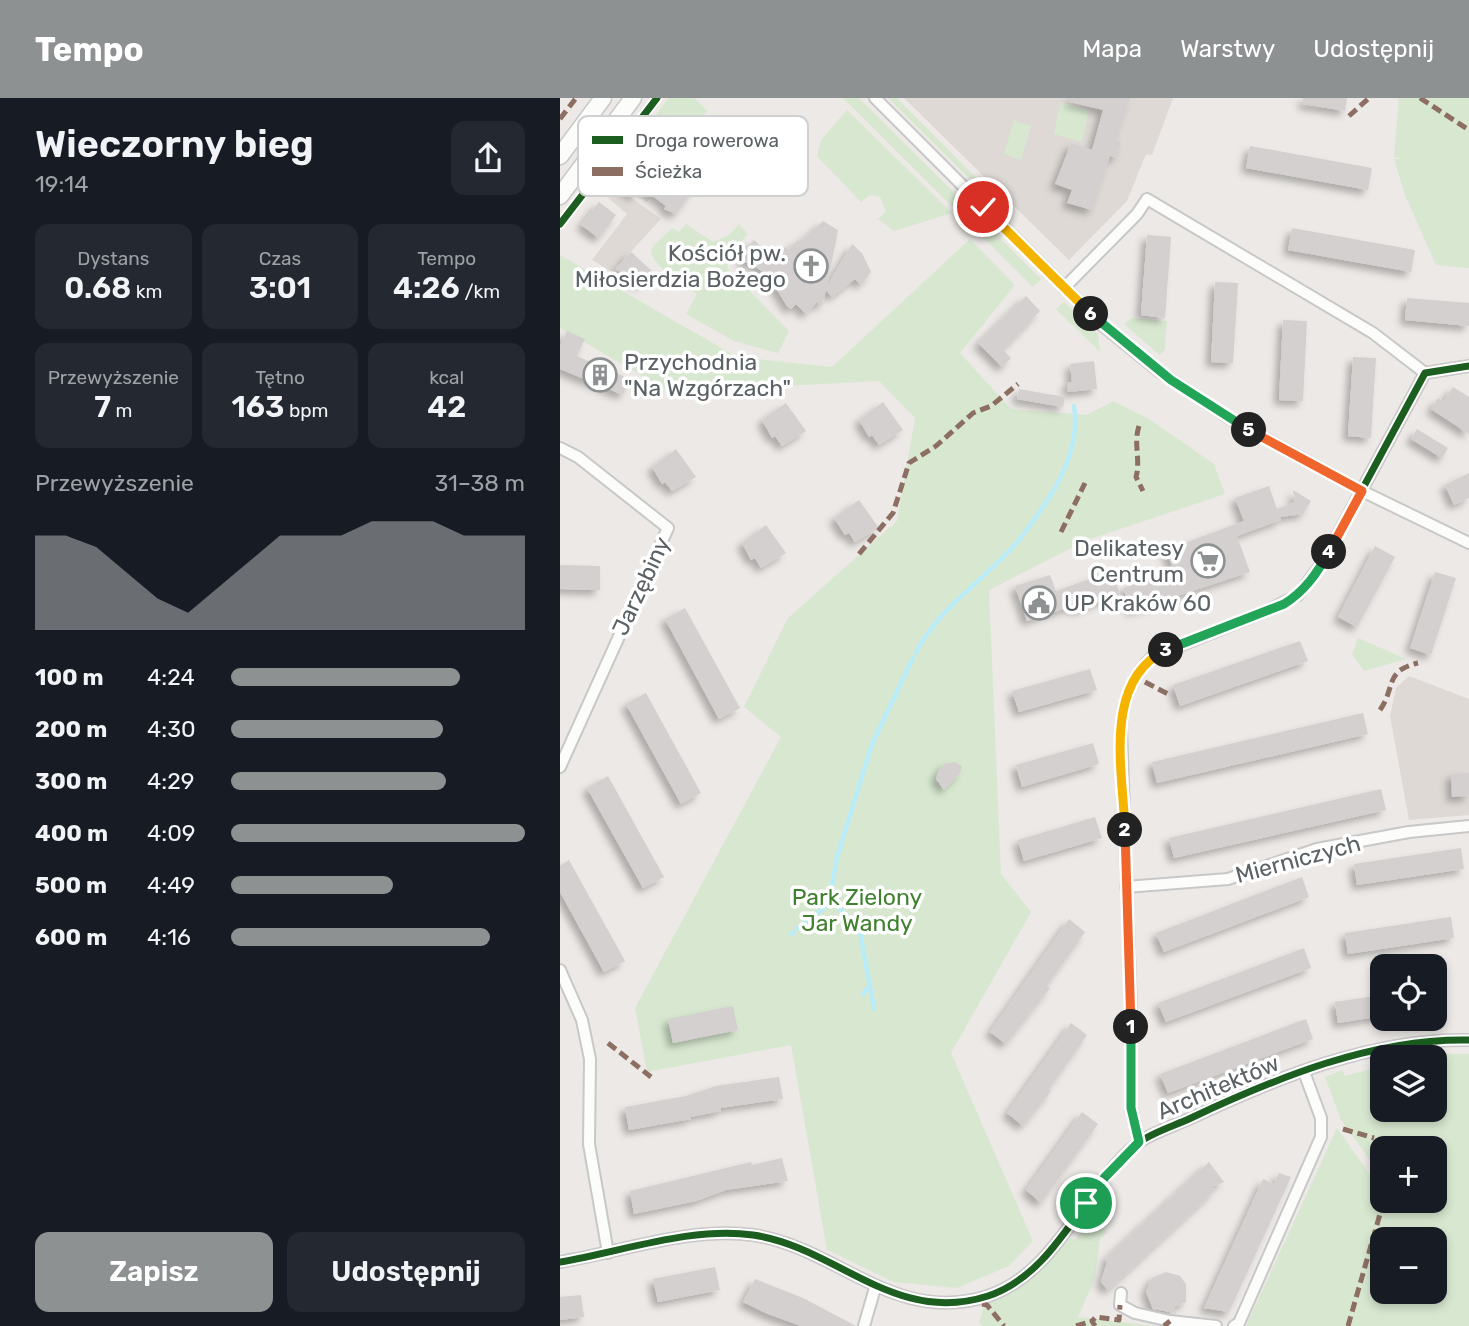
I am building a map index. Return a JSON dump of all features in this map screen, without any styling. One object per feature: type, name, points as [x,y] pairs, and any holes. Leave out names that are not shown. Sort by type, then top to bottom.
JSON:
[{"type":"main road","points":[[590,116],[603,98]]},
{"type":"main road","points":[[620,116],[634,98]]},
{"type":"main road","points":[[560,156],[578,132]]},
{"type":"main road","points":[[560,196],[578,172]]},
{"type":"street","points":[[875,98],[1116,338],[1189,393],[1235,422],[1362,491],[1469,543]]},
{"type":"street","points":[[1064,288],[1137,214],[1147,199],[1374,333],[1425,373],[1469,366]]},
{"type":"street","points":[[1139,1142],[1131,1108],[1122,713],[1125,699],[1140,668],[1152,657],[1269,610],[1298,595],[1324,562],[1425,373]]},
{"type":"street","name":"Jarzębiny","points":[[560,448],[578,457],[668,528],[560,767]]},
{"type":"street","name":"Mierniczych","points":[[1126,887],[1228,879],[1317,849],[1409,832],[1469,826]]},
{"type":"street","points":[[560,970],[582,1020],[590,1059],[589,1144],[608,1252]]},
{"type":"street","name":"Architektów","points":[[560,1262],[709,1234],[756,1235],[790,1245],[875,1288],[909,1299],[965,1302],[999,1292],[1045,1257],[1105,1177],[1139,1142],[1214,1107],[1304,1072],[1387,1047],[1469,1040]]},
{"type":"street","points":[[1234,1326],[1239,1323],[1321,1137],[1321,1118],[1304,1072]]},
{"type":"street","points":[[864,1326],[875,1288]]},
{"type":"street","points":[[1121,1293],[1120,1306],[1135,1313],[1216,1326]]},
{"type":"shaded area","points":[[669,98],[694,98],[707,111],[703,116],[656,116]]},
{"type":"shaded area","points":[[904,98],[1173,98],[1152,155],[1146,154],[1127,201],[1069,260]]},
{"type":"shaded area","points":[[606,196],[635,196],[630,197],[661,219],[612,272],[592,260],[627,214]]},
{"type":"shaded area","points":[[635,196],[651,196],[647,202]]},
{"type":"shaded area","points":[[1409,676],[1469,699],[1469,815],[1409,820],[1390,716],[1396,688]]},
{"type":"green space","points":[[669,98],[694,98],[707,111],[703,116],[655,116]]},
{"type":"green space","points":[[843,98],[859,98],[1041,279],[1033,287]]},
{"type":"green space","points":[[888,98],[897,98],[999,201],[991,200]]},
{"type":"green space","points":[[1399,98],[1469,98],[1469,268],[1436,265],[1405,195],[1394,159],[1402,159],[1394,157]]},
{"type":"green space","points":[[1060,102],[1089,110],[1082,142],[1054,134]]},
{"type":"green space","points":[[847,110],[952,213],[894,231],[878,219],[886,211],[880,197],[870,195],[861,202],[817,156],[821,140]]},
{"type":"green space","points":[[1014,120],[1031,126],[1021,160],[1004,154]]},
{"type":"green space","points":[[686,224],[713,242],[728,236],[739,224],[748,234],[730,253],[727,268],[789,331],[778,353],[734,341],[686,314],[697,294],[665,272],[651,254],[653,246],[672,228],[679,232]]},
{"type":"green space","name":"Park Zielony Jar Wandy","points":[[970,239],[1015,285],[960,353],[1011,409],[1087,415],[1113,401],[1149,419],[1214,464],[1225,494],[1087,540],[989,590],[1001,874],[1031,912],[951,1053],[1033,1241],[1009,1266],[957,1288],[894,1282],[827,1250],[791,1045],[647,1072],[635,1008],[781,737],[744,707],[788,618],[897,521],[915,418],[879,381],[670,392],[560,328],[560,255],[737,357],[832,367]]},
{"type":"green space","points":[[1064,302],[1098,334],[1100,352],[1056,309]]},
{"type":"green space","points":[[1132,318],[1167,321],[1165,349],[1160,355],[1124,324]]},
{"type":"green space","points":[[1358,638],[1406,659],[1364,671],[1352,654]]},
{"type":"green space","points":[[1447,1054],[1469,1054],[1469,1326],[1246,1326],[1337,1128],[1370,1175],[1370,1213],[1447,1213],[1447,1136],[1370,1136],[1370,1160],[1341,1120],[1325,1077],[1342,1070],[1345,1076],[1370,1069],[1370,1122],[1447,1122]]},
{"type":"green space","points":[[1094,1217],[1107,1232],[1100,1239],[1095,1278],[1078,1317],[1155,1326],[982,1326],[979,1322],[985,1303],[1025,1284],[1067,1237],[1075,1240]]},
{"type":"building","points":[[1070,98],[1130,98],[1116,140],[1121,142],[1116,158],[1110,156],[1092,210],[1067,203],[1072,190],[1055,184],[1071,143],[1092,150],[1103,110],[1070,102]]},
{"type":"building","points":[[1303,98],[1347,98],[1345,111],[1303,104]]},
{"type":"building","points":[[1250,146],[1372,168],[1368,190],[1246,168]]},
{"type":"building","points":[[653,196],[689,196],[676,214],[664,209],[666,206]]},
{"type":"building","points":[[599,202],[616,215],[599,238],[581,225]]},
{"type":"building","name":"Kościół pw. Miłosierdzia Bożego","points":[[823,221],[838,230],[827,286],[852,244],[862,253],[871,272],[861,285],[855,279],[832,297],[826,290],[822,307],[817,302],[806,314],[796,304],[791,309],[787,306],[769,277],[751,263],[743,263],[743,251],[754,240],[774,259],[785,247],[789,249],[798,240],[800,242]]},
{"type":"building","points":[[1292,228],[1415,250],[1411,272],[1288,250]]},
{"type":"building","points":[[1147,235],[1171,237],[1165,318],[1141,315]]},
{"type":"building","points":[[631,252],[652,271],[639,285],[616,269]]},
{"type":"building","points":[[1215,282],[1238,283],[1233,363],[1211,362]]},
{"type":"building","points":[[1026,296],[1040,311],[1003,350],[1011,358],[1002,367],[978,343]]},
{"type":"building","points":[[1407,298],[1469,303],[1469,326],[1405,320]]},
{"type":"building","points":[[1283,320],[1307,321],[1303,401],[1279,400]]},
{"type":"building","points":[[567,331],[585,339],[577,356],[630,379],[623,395],[560,369],[560,346]]},
{"type":"building","points":[[1353,357],[1376,358],[1371,438],[1348,436]]},
{"type":"building","points":[[1094,361],[1097,389],[1068,392],[1067,382],[1072,382],[1070,364]]},
{"type":"building","points":[[1453,387],[1469,397],[1469,434],[1431,409],[1438,398],[1443,402]]},
{"type":"building","points":[[1019,389],[1065,397],[1063,407],[1017,399]]},
{"type":"building","points":[[883,402],[903,430],[879,445],[872,435],[869,437],[859,420]]},
{"type":"building","points":[[786,403],[806,431],[782,446],[775,436],[772,438],[762,420]]},
{"type":"building","points":[[1417,429],[1448,448],[1442,458],[1411,439]]},
{"type":"building","points":[[676,449],[696,477],[672,491],[665,482],[662,484],[652,467]]},
{"type":"building","points":[[1469,473],[1469,498],[1454,505],[1445,485]]},
{"type":"building","points":[[1269,486],[1277,509],[1295,502],[1293,490],[1311,501],[1303,514],[1280,517],[1281,520],[1237,536],[1250,572],[1132,611],[1123,588],[1173,569],[1166,550],[1244,521],[1235,498]]},
{"type":"building","points":[[859,500],[879,528],[855,542],[849,533],[845,535],[834,518]]},
{"type":"building","points":[[766,525],[786,553],[761,568],[755,558],[751,560],[742,543]]},
{"type":"building","points":[[1375,546],[1395,557],[1357,627],[1338,617]]},
{"type":"building","points":[[560,565],[600,566],[600,590],[560,589]]},
{"type":"building","points":[[1112,571],[1120,594],[1074,611],[1073,606],[1027,621],[1015,586],[1050,575],[1056,591]]},
{"type":"building","points":[[1435,572],[1456,578],[1431,655],[1410,648]]},
{"type":"building","points":[[685,608],[740,708],[719,719],[665,619]]},
{"type":"building","points":[[1300,641],[1308,661],[1180,706],[1173,685]]},
{"type":"building","points":[[1090,669],[1097,690],[1019,712],[1012,691]]},
{"type":"building","points":[[646,693],[701,793],[681,804],[626,704]]},
{"type":"building","points":[[1363,713],[1368,734],[1157,783],[1152,762]]},
{"type":"building","points":[[1093,743],[1099,764],[1022,787],[1016,765]]},
{"type":"building","points":[[955,762],[962,766],[960,773],[944,790],[936,779],[938,772],[944,764]]},
{"type":"building","points":[[1469,773],[1469,796],[1452,797],[1451,774]]},
{"type":"building","points":[[608,776],[664,877],[643,888],[587,788]]},
{"type":"building","points":[[1381,789],[1386,810],[1174,858],[1169,838]]},
{"type":"building","points":[[1095,817],[1102,838],[1024,861],[1018,840]]},
{"type":"building","points":[[1461,848],[1464,869],[1357,885],[1354,864]]},
{"type":"building","points":[[569,860],[625,961],[604,972],[560,892],[560,866]]},
{"type":"building","points":[[1302,877],[1309,897],[1164,952],[1156,933]]},
{"type":"building","points":[[1451,917],[1454,938],[1348,954],[1345,933]]},
{"type":"building","points":[[1069,919],[1085,932],[1047,986],[1050,988],[1006,1044],[990,1032]]},
{"type":"building","points":[[1304,948],[1311,968],[1166,1022],[1158,1003]]},
{"type":"building","points":[[1370,997],[1370,1018],[1338,1023],[1335,1002]]},
{"type":"building","points":[[733,1006],[738,1030],[673,1043],[668,1019]]},
{"type":"building","points":[[1306,1019],[1313,1039],[1168,1093],[1160,1074]]},
{"type":"building","points":[[1071,1023],[1087,1035],[1049,1089],[1051,1091],[1023,1126],[1007,1113]]},
{"type":"building","points":[[779,1077],[783,1099],[720,1108],[721,1111],[690,1117],[691,1119],[629,1130],[625,1107],[686,1096],[716,1086]]},
{"type":"building","points":[[1082,1112],[1098,1124],[1041,1203],[1026,1190]]},
{"type":"building","points":[[782,1158],[788,1181],[726,1190],[696,1201],[634,1214],[630,1191],[751,1162],[752,1165]]},
{"type":"building","points":[[1209,1162],[1224,1182],[1211,1187],[1215,1190],[1108,1290],[1101,1282],[1107,1262],[1105,1259]]},
{"type":"building","points":[[1279,1173],[1291,1177],[1229,1312],[1204,1308],[1263,1179],[1274,1184]]},
{"type":"building","points":[[715,1267],[720,1290],[658,1302],[653,1279]]},
{"type":"building","points":[[1166,1272],[1180,1276],[1186,1284],[1186,1302],[1174,1307],[1176,1313],[1153,1309],[1146,1292],[1152,1278]]},
{"type":"building","points":[[755,1279],[803,1298],[856,1326],[801,1326],[768,1314],[743,1302]]},
{"type":"building","points":[[581,1295],[584,1317],[560,1320],[560,1297]]},
{"type":"waterway","points":[[1025,532],[1063,473],[1073,441],[1074,406]]},
{"type":"waterway","points":[[916,653],[938,620],[1023,535]]},
{"type":"waterway","points":[[798,928],[824,908],[830,898],[837,857],[872,744],[913,658]]},
{"type":"waterway","points":[[830,898],[843,912]]},
{"type":"waterway","points":[[847,916],[859,927],[874,1009]]},
{"type":"waterway","points":[[863,994],[870,985]]},
{"type":"marked path","points":[[560,119],[576,98]]},
{"type":"marked path","points":[[1349,116],[1369,98]]},
{"type":"marked path","points":[[1420,98],[1469,130]]},
{"type":"marked path","points":[[859,554],[893,513],[909,463],[936,446],[973,413],[991,406],[1018,384]]},
{"type":"marked path","points":[[1139,426],[1136,477],[1143,491]]},
{"type":"marked path","points":[[1061,532],[1085,483]]},
{"type":"marked path","points":[[1380,710],[1395,675],[1407,666],[1418,663]]},
{"type":"marked path","points":[[1145,682],[1170,695]]},
{"type":"marked path","points":[[608,1043],[651,1077]]},
{"type":"marked path","points":[[1343,1129],[1370,1137]]},
{"type":"marked path","points":[[1348,1326],[1380,1213]]},
{"type":"marked path","points":[[982,1304],[987,1305],[1004,1326]]},
{"type":"marked path","points":[[1095,1326],[1092,1321],[1096,1317],[1119,1320],[1120,1305]]},
{"type":"marked path","points":[[1076,1326],[1092,1321]]},
{"type":"marked path","points":[[1164,1326],[1170,1321]]},
{"type":"cycle path","points":[[643,116],[657,98]]},
{"type":"cycle path","points":[[560,224],[582,196]]},
{"type":"cycle path","points":[[1139,1142],[1131,1107],[1131,1008],[1121,727],[1130,689],[1139,672],[1152,657],[1269,610],[1298,595],[1323,562],[1425,373],[1469,366]]},
{"type":"cycle path","points":[[560,1262],[656,1241],[730,1233],[783,1242],[894,1293],[923,1301],[954,1302],[988,1296],[1013,1284],[1034,1268],[1052,1249],[1119,1161],[1150,1136],[1257,1089],[1326,1063],[1397,1046],[1469,1040]]},
{"type":"place","name":"Kościół pw. Miłosierdzia Bożego","points":[[811,266]]},
{"type":"place","name":"Przychodnia \"Na Wzgórzach\"","points":[[600,375]]},
{"type":"place","name":"Delikatesy Centrum","points":[[1208,561]]},
{"type":"place","name":"UP Kraków 60","points":[[1039,603]]},
{"type":"route","points":[[983,207],[1116,338],[1171,380],[1235,422],[1362,491],[1324,562],[1298,595],[1284,604],[1152,657],[1140,668],[1125,699],[1121,727],[1132,1045],[1131,1108],[1139,1142],[1105,1177],[1086,1203]]}]
